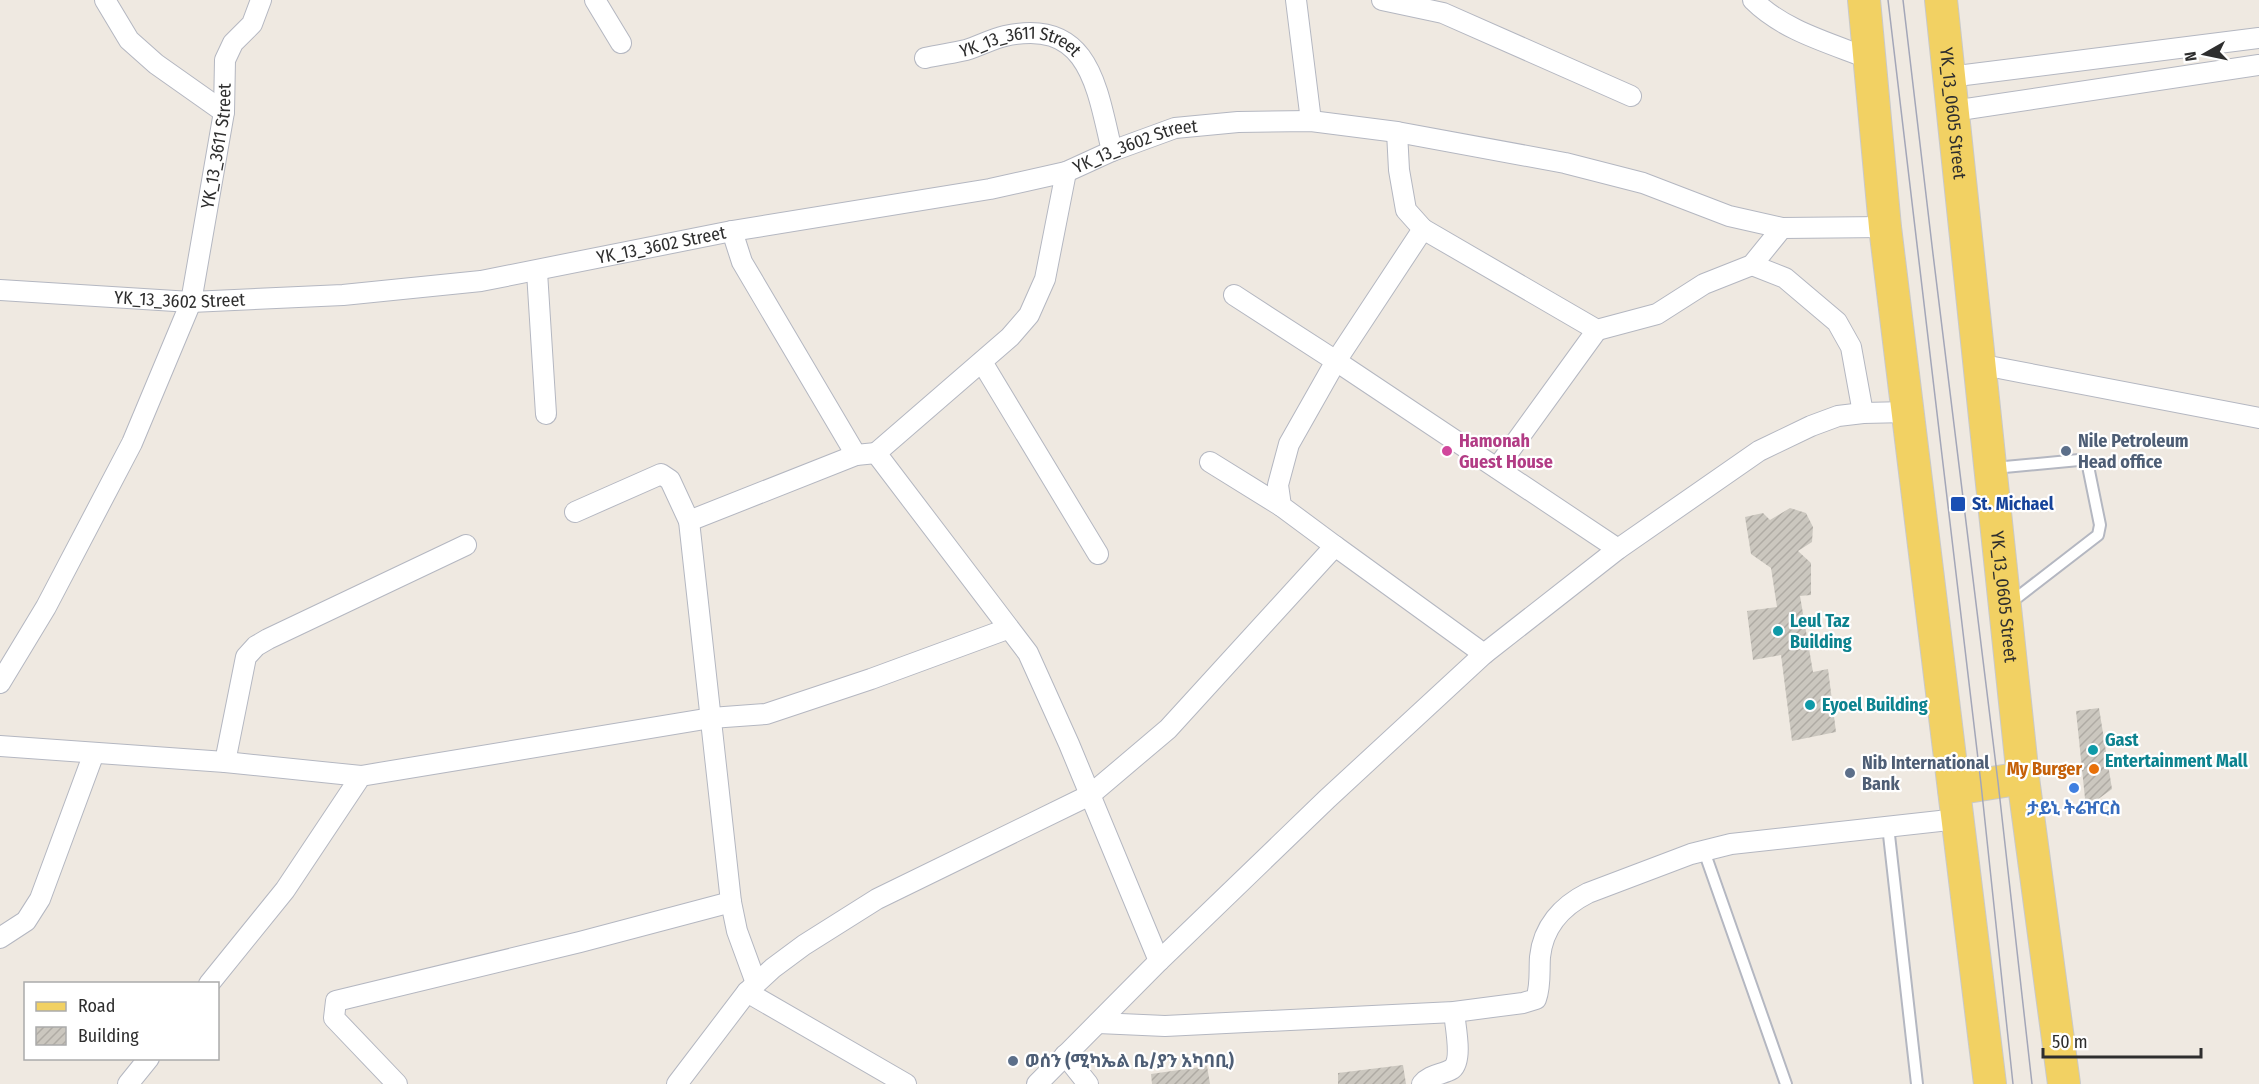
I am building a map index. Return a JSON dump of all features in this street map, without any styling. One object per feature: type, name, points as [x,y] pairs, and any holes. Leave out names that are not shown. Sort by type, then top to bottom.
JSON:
[{"type":"main road","points":[[1864,0],[1885,226],[1990,1084]]},
{"type":"main road","name":"YK_13_0605 Street","points":[[1941,0],[2023,778],[2064,1084]]},
{"type":"main road","points":[[1956,804],[2023,778]]},
{"type":"street","points":[[105,0],[129,40],[156,64],[224,112]]},
{"type":"street","name":"YK_13_3611 Street","points":[[0,683],[42,613],[132,443],[190,302],[224,112],[225,60],[233,43],[252,24],[261,0]]},
{"type":"street","points":[[595,0],[621,44]]},
{"type":"street","points":[[1382,0],[1445,7],[1631,96]]},
{"type":"street","points":[[1753,0],[1766,13],[1788,26],[1870,58]]},
{"type":"street","points":[[1296,4],[1311,121]]},
{"type":"street","name":"YK_13_3611 Street","points":[[925,58],[967,50],[1004,36],[1025,33],[1042,32],[1061,39],[1074,47],[1092,73],[1112,151]]},
{"type":"street","points":[[1949,77],[2259,38]]},
{"type":"street","points":[[1953,111],[2259,65]]},
{"type":"street","name":"YK_13_3602 Street","points":[[0,290],[190,302],[343,295],[481,281],[537,272],[732,231],[990,189],[1066,172],[1112,151],[1175,128],[1212,123],[1311,121],[1396,132],[1565,163],[1643,183],[1729,216],[1782,228],[1885,226]]},
{"type":"street","points":[[1396,132],[1402,196],[1406,210],[1423,229],[1597,330]]},
{"type":"street","points":[[689,521],[866,454],[1010,337],[1029,315],[1045,279],[1066,172]]},
{"type":"street","points":[[1497,468],[1597,330],[1657,314],[1704,284],[1752,265],[1782,228]]},
{"type":"street","points":[[1281,506],[1278,485],[1289,444],[1336,361],[1423,229]]},
{"type":"street","points":[[732,231],[747,270],[866,454],[1028,653],[1159,961]]},
{"type":"street","points":[[1752,265],[1785,278],[1837,322],[1851,347],[1863,413]]},
{"type":"street","points":[[537,272],[546,414]]},
{"type":"street","points":[[1234,295],[1618,549]]},
{"type":"street","points":[[982,362],[1098,554]]},
{"type":"street","points":[[1978,364],[2259,418]]},
{"type":"street","points":[[1037,1084],[1159,961],[1327,799],[1484,654],[1618,549],[1759,452],[1838,416],[1907,412]]},
{"type":"street","points":[[1210,462],[1281,506],[1484,654]]},
{"type":"street","points":[[575,512],[661,474],[670,480],[689,521],[731,902],[751,988],[906,1084]]},
{"type":"street","points":[[225,762],[246,657],[256,646],[466,545]]},
{"type":"street","points":[[677,1084],[751,988],[804,945],[877,899],[1090,795],[1168,729],[1335,546]]},
{"type":"street","points":[[0,746],[225,762],[361,776],[711,718],[766,714],[872,679],[1007,628]]},
{"type":"street","points":[[0,938],[26,921],[40,899],[94,753]]},
{"type":"street","points":[[211,982],[285,890],[361,776]]},
{"type":"street","points":[[1098,1023],[1165,1026],[1454,1012],[1523,1003],[1536,999],[1539,991],[1540,955],[1551,923],[1572,901],[1588,893],[1704,851],[1731,844],[1888,826],[1956,804]]},
{"type":"street","points":[[397,1084],[334,1018],[336,1000],[569,945],[731,902]]},
{"type":"street","points":[[1422,1084],[1429,1077],[1452,1068],[1457,1061],[1454,1012]]},
{"type":"street","points":[[1065,1055],[1088,1084]]},
{"type":"street","points":[[132,1082],[148,1060]]},
{"type":"lane","points":[[1990,468],[2079,460],[2088,466],[2100,525],[2098,535],[2085,547],[2005,607]]},
{"type":"lane","points":[[1888,826],[1917,1084]]},
{"type":"lane","points":[[1704,851],[1786,1084]]},
{"type":"building","points":[[1790,508],[1806,513],[1813,527],[1812,542],[1798,551],[1811,563],[1811,595],[1800,596],[1813,672],[1828,669],[1836,732],[1792,741],[1781,655],[1753,660],[1747,611],[1777,607],[1771,568],[1751,554],[1745,517],[1763,513],[1770,520]]},
{"type":"building","name":"Gast Entertainment Mall","points":[[2099,708],[2112,789],[2086,808],[2076,711]]},
{"type":"building","points":[[1403,1065],[1406,1084],[1338,1084],[1338,1073]]},
{"type":"building","points":[[1207,1066],[1210,1084],[1152,1084],[1151,1074]]},
{"type":"tram line","points":[[1888,0],[1981,784],[2013,1084]]},
{"type":"tram line","points":[[1903,0],[1998,782],[2032,1084]]},
{"type":"place","name":"Hamonah Guest House","points":[[1447,451]]},
{"type":"place","name":"Nile Petroleum Head office","points":[[2066,451]]},
{"type":"place","name":"St. Michael","points":[[1958,504]]},
{"type":"place","name":"Leul Taz Building","points":[[1778,631]]},
{"type":"place","name":"Eyoel Building","points":[[1810,705]]},
{"type":"place","name":"Gast Entertainment Mall","points":[[2093,750]]},
{"type":"place","name":"My Burger","points":[[2094,769]]},
{"type":"place","name":"Nib International Bank","points":[[1850,773]]},
{"type":"place","name":"ታይኒ ትሬዠርስ","points":[[2074,788]]},
{"type":"place","name":"ወሰን (ሚካኤል ቤ/ያን አካባቢ)","points":[[1013,1061]]}]
